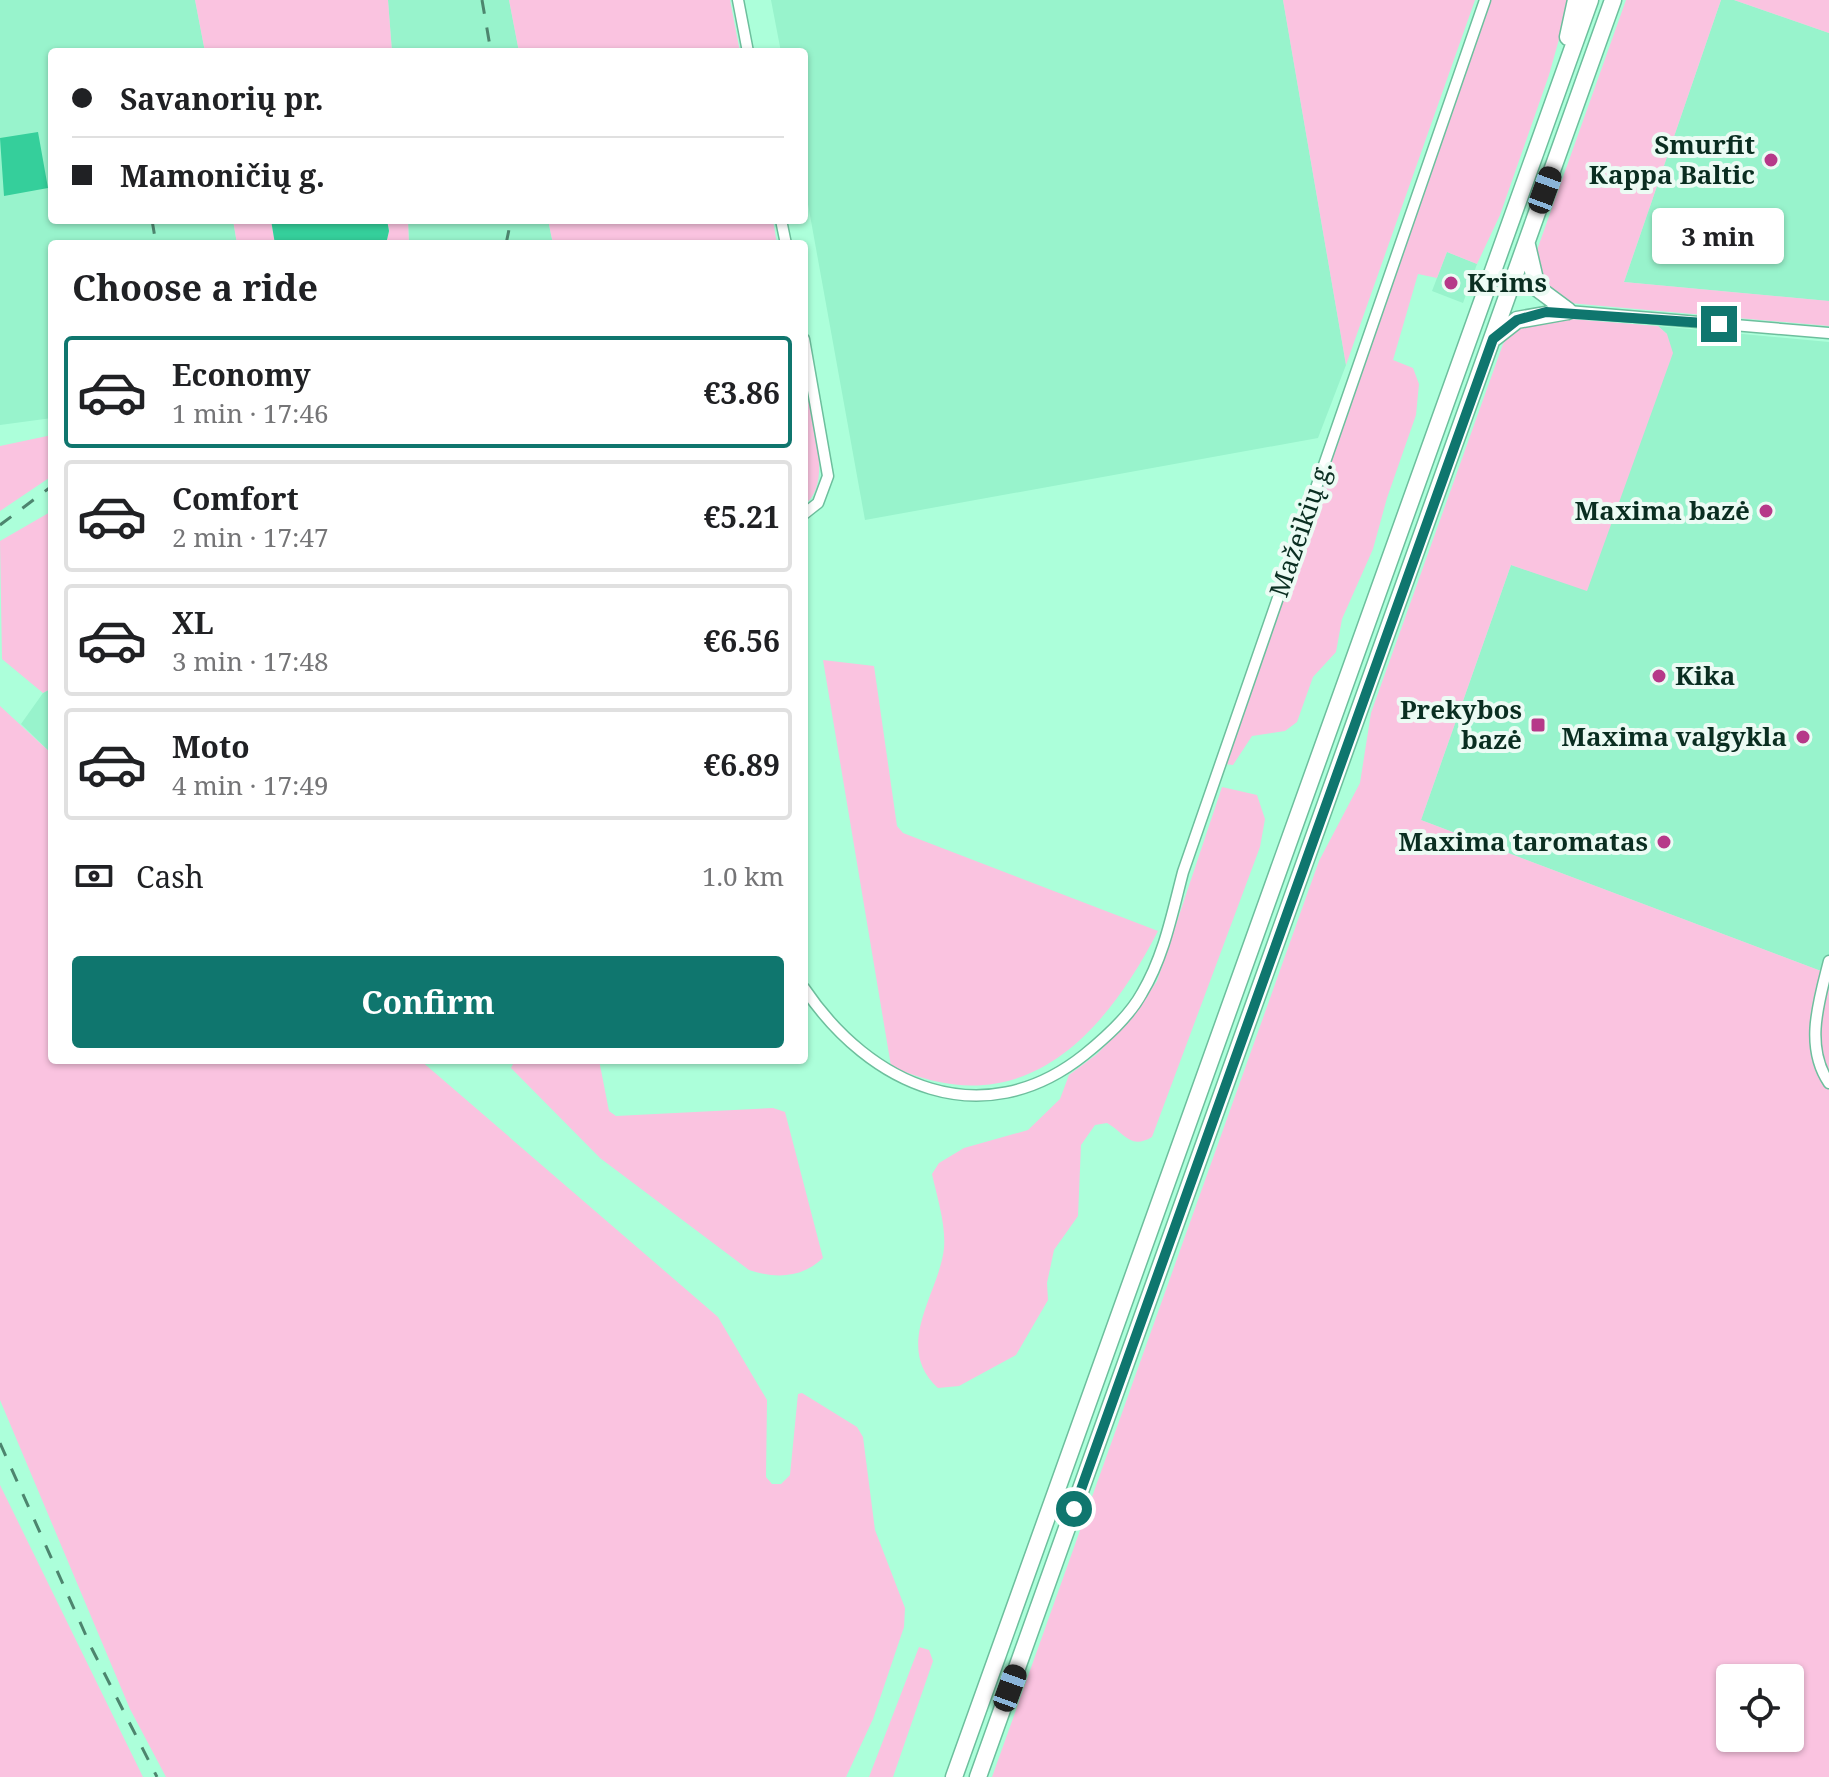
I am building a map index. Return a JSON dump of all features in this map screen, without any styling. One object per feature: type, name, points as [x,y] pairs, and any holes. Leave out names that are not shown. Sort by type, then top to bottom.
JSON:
[{"type":"highway","points":[[1552,106],[1576,0]]},
{"type":"highway","points":[[954,1777],[1590,0]]},
{"type":"highway","points":[[978,1777],[1613,0]]},
{"type":"highway","points":[[1526,243],[1537,288],[1568,311]]},
{"type":"highway","points":[[1493,339],[1517,320],[1568,311]]},
{"type":"street","points":[[738,0],[747,48]]},
{"type":"street","name":"Mažeikių g.","points":[[808,993],[851,1045],[870,1062],[919,1087],[949,1093],[1009,1093],[1053,1077],[1097,1045],[1141,996],[1161,957],[1188,857],[1485,0]]},
{"type":"street","points":[[1568,311],[1829,333]]},
{"type":"street","points":[[808,362],[828,476],[818,503],[808,511]]},
{"type":"street","points":[[1829,961],[1819,1002],[1815,1052],[1829,1083]]},
{"type":"shaded area","points":[[0,0],[195,0],[204,48],[48,48],[48,224],[234,224],[236,240],[48,240],[48,419],[0,425]]},
{"type":"shaded area","points":[[195,0],[388,0],[392,48],[204,48]]},
{"type":"shaded area","points":[[388,0],[509,0],[518,48],[392,48]]},
{"type":"shaded area","points":[[509,0],[730,0],[739,48],[518,48]]},
{"type":"shaded area","points":[[771,0],[1283,0],[1346,365],[1318,438],[865,520],[808,204],[808,48],[780,48]]},
{"type":"shaded area","points":[[1283,0],[1475,0],[1346,365]]},
{"type":"shaded area","points":[[1491,0],[1570,0],[1549,75],[1500,215],[1477,264],[1447,252],[1437,278],[1418,274],[1393,360],[1413,368],[1419,384],[1416,415],[1373,549],[1342,619],[1336,652],[1313,677],[1297,722],[1285,731],[1252,736],[1233,765],[1225,764]]},
{"type":"shaded area","points":[[1626,0],[1721,0],[1624,282],[1829,301],[1829,326],[1569,303],[1543,282],[1537,269],[1537,250]]},
{"type":"shaded area","points":[[1721,0],[1734,0],[1829,33],[1829,301],[1624,282]]},
{"type":"shaded area","points":[[1734,0],[1829,0],[1829,33]]},
{"type":"shaded area","points":[[38,132],[48,188],[4,196],[0,138]]},
{"type":"shaded area","points":[[234,224],[272,224],[274,240],[236,240]]},
{"type":"shaded area","points":[[272,224],[388,224],[389,231],[387,240],[274,240]]},
{"type":"shaded area","points":[[388,224],[408,224],[409,240],[387,240]]},
{"type":"shaded area","points":[[408,224],[549,224],[552,240],[409,240]]},
{"type":"shaded area","points":[[549,224],[774,224],[776,240],[552,240]]},
{"type":"shaded area","points":[[1447,252],[1477,264],[1463,303],[1432,291]]},
{"type":"shaded area","points":[[1546,317],[1658,326],[1667,334],[1673,353],[1587,591],[1511,565],[1421,820],[1829,974],[1829,1777],[992,1777],[1319,861],[1360,783],[1371,713],[1503,344],[1515,326]]},
{"type":"shaded area","points":[[1658,326],[1829,342],[1829,974],[1421,820],[1511,565],[1587,590],[1667,334]]},
{"type":"shaded area","points":[[808,398],[819,465],[813,495],[808,501]]},
{"type":"shaded area","points":[[48,436],[48,479],[0,511],[0,446]]},
{"type":"shaded area","points":[[48,513],[48,690],[43,693],[2,659],[0,541]]},
{"type":"shaded area","points":[[823,660],[874,666],[897,826],[903,833],[1158,931],[1110,1007],[1082,1038],[1052,1062],[1017,1078],[979,1085],[937,1082],[891,1066]]},
{"type":"shaded area","points":[[48,690],[48,750],[21,724]]},
{"type":"shaded area","points":[[0,706],[48,750],[48,1064],[425,1064],[718,1317],[767,1400],[766,1477],[772,1484],[781,1484],[790,1475],[798,1394],[802,1393],[857,1427],[863,1437],[875,1530],[905,1608],[904,1627],[873,1719],[846,1777],[166,1777],[130,1709],[0,1400]]},
{"type":"shaded area","points":[[1222,787],[1257,795],[1265,819],[1260,847],[1152,1137],[1133,1141],[1107,1123],[1095,1125],[1081,1145],[1078,1216],[1054,1250],[1047,1283],[1048,1300],[1016,1355],[959,1386],[938,1388],[925,1372],[919,1355],[922,1319],[944,1248],[942,1220],[932,1174],[939,1163],[964,1148],[1028,1130],[1060,1099],[1069,1075],[1097,1054],[1132,1018],[1157,981]]},
{"type":"shaded area","points":[[513,1064],[600,1064],[609,1111],[616,1116],[773,1108],[785,1112],[823,1258],[806,1270],[788,1275],[769,1275],[749,1270],[600,1158],[511,1068]]},
{"type":"shaded area","points":[[0,1485],[143,1777],[0,1777]]},
{"type":"shaded area","points":[[919,1647],[929,1650],[933,1661],[893,1777],[869,1777]]},
{"type":"railway","points":[[482,0],[490,48]]},
{"type":"railway","points":[[153,224],[155,240]]},
{"type":"railway","points":[[507,240],[510,224]]},
{"type":"railway","points":[[0,525],[48,489]]},
{"type":"railway","points":[[0,1443],[92,1649],[157,1777]]},
{"type":"place","name":"Smurfit Kappa Baltic","points":[[1771,160]]},
{"type":"place","name":"Krims","points":[[1451,283]]},
{"type":"place","name":"Maxima bazė","points":[[1766,511]]},
{"type":"place","name":"Kika","points":[[1659,676]]},
{"type":"place","name":"Prekybos bazė","points":[[1538,725]]},
{"type":"place","name":"Maxima valgykla","points":[[1803,737]]},
{"type":"place","name":"Maxima taromatas","points":[[1664,842]]},
{"type":"route","points":[[1074,1509],[1493,339],[1517,320],[1546,312],[1568,311],[1719,324]]}]
